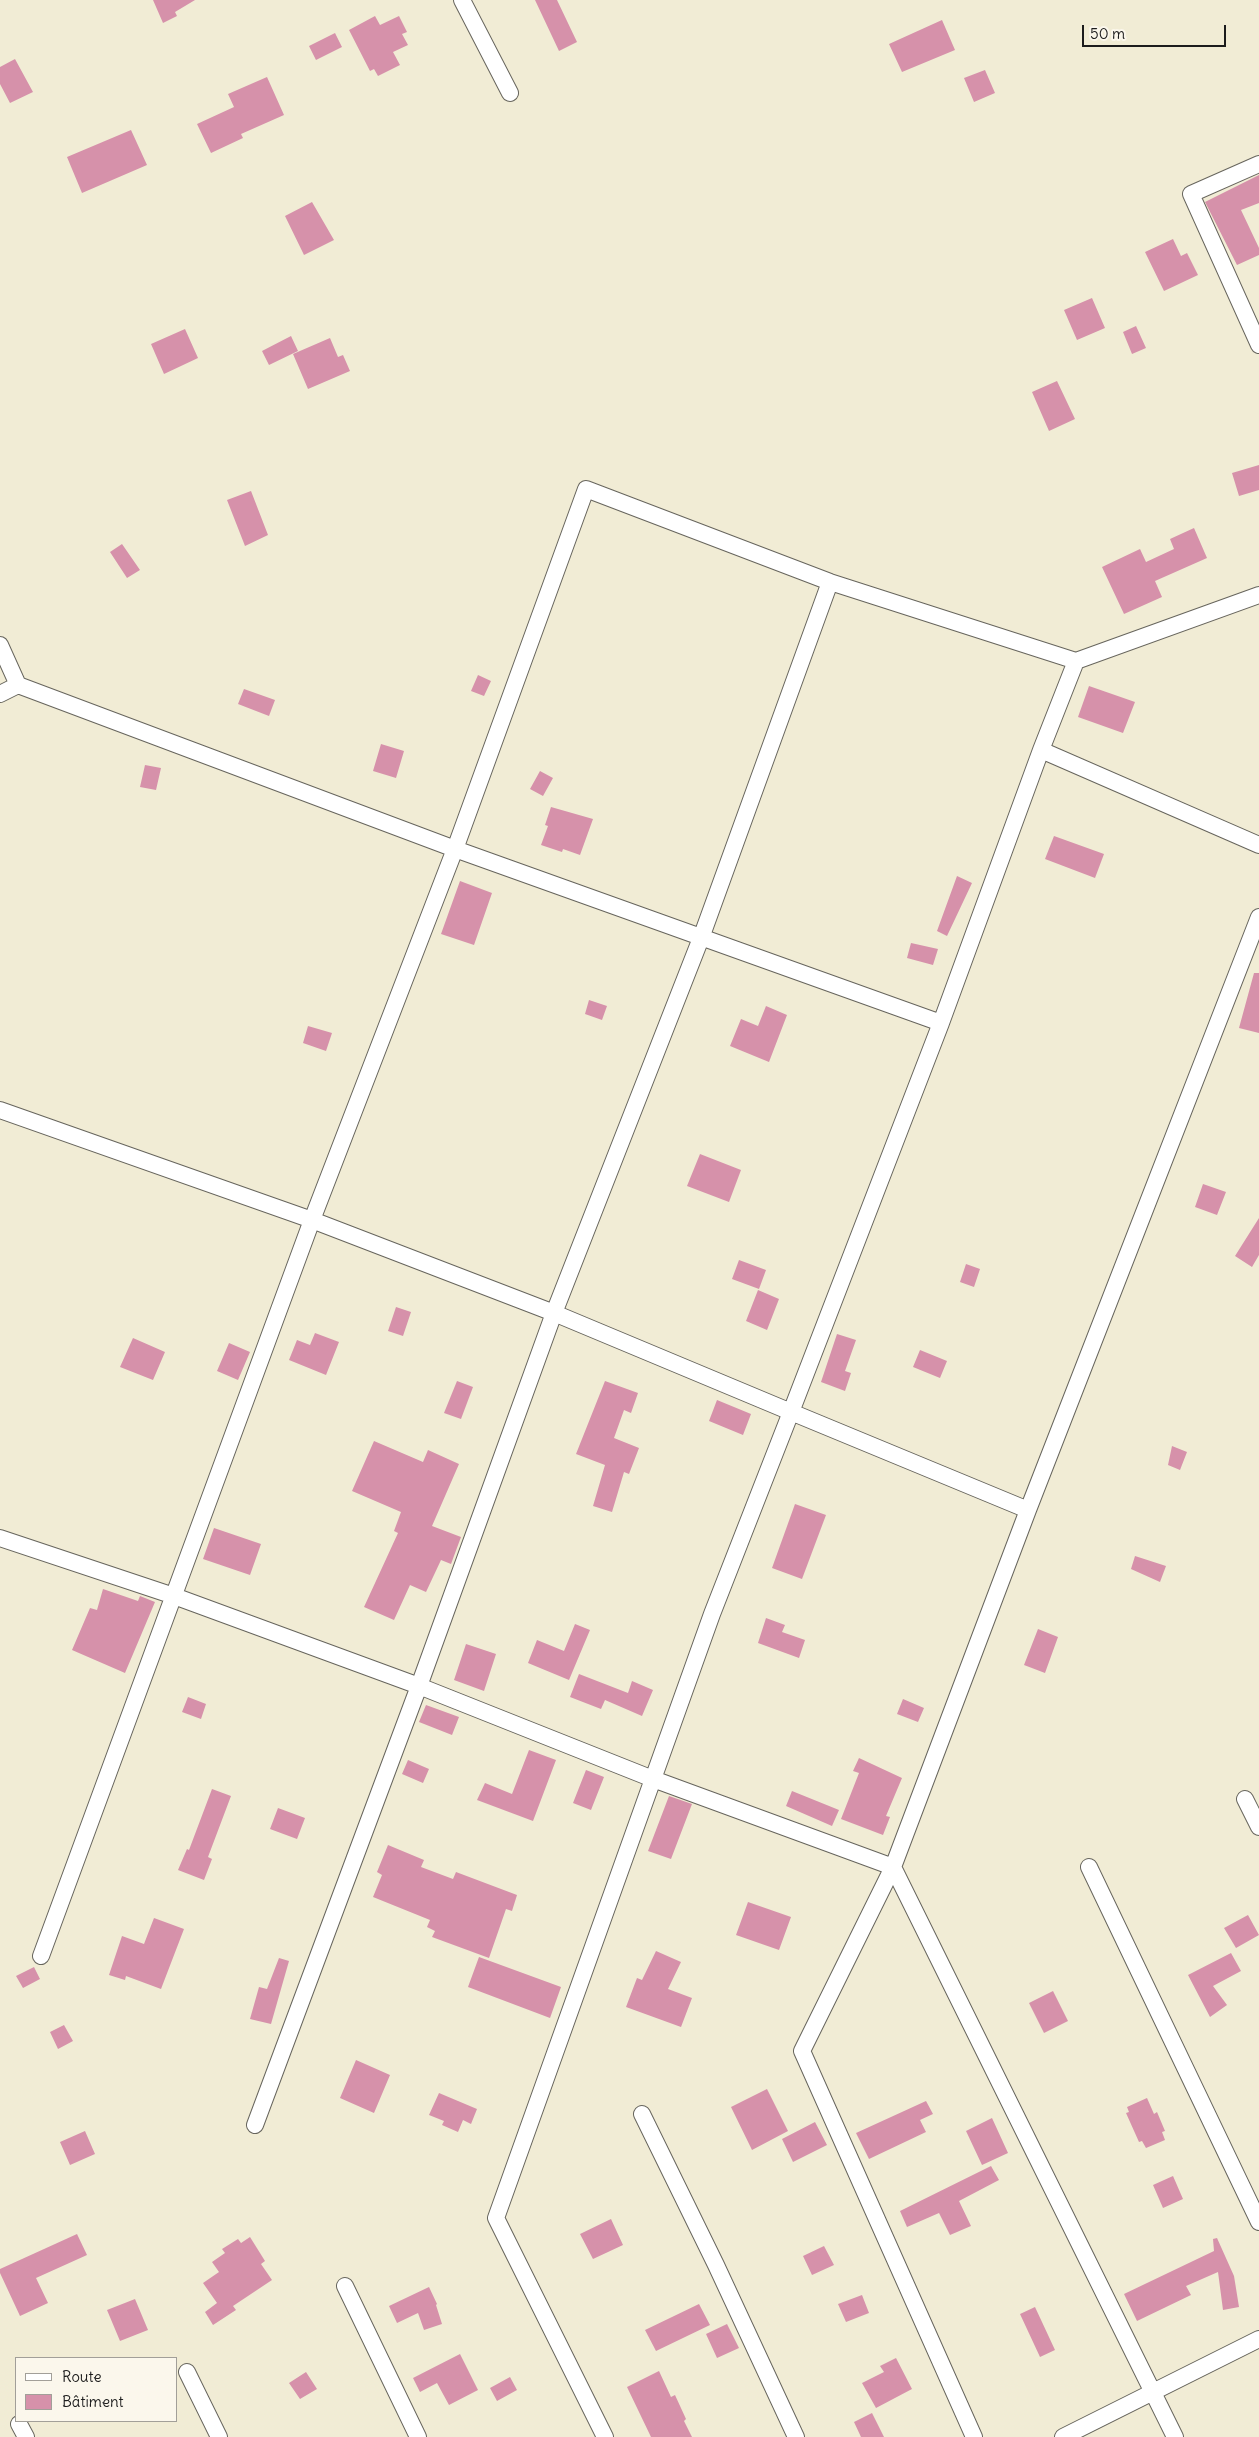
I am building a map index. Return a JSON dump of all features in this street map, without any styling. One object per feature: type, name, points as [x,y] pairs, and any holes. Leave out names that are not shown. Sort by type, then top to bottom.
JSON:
[{"type":"street","points":[[462,0],[510,94]]},
{"type":"street","points":[[1259,164],[1191,194],[1259,345]]},
{"type":"street","points":[[41,1956],[312,1220],[454,849],[586,489],[830,582],[1076,661],[1259,595]]},
{"type":"street","points":[[255,2124],[554,1313],[701,938],[830,582]]},
{"type":"street","points":[[0,645],[18,685],[454,849],[941,1023]]},
{"type":"street","points":[[605,2437],[496,2218],[712,1614],[941,1023],[1041,750],[1076,661]]},
{"type":"street","points":[[0,694],[18,685]]},
{"type":"street","points":[[1041,750],[1259,845]]},
{"type":"street","points":[[974,2437],[802,2051],[893,1867],[1028,1510],[1259,917]]},
{"type":"street","points":[[0,1110],[312,1220],[554,1313],[1028,1510]]},
{"type":"street","points":[[0,1538],[174,1596],[418,1686],[653,1779],[893,1867],[1174,2437]]},
{"type":"street","points":[[1244,1799],[1259,1827]]},
{"type":"street","points":[[1089,1867],[1259,2222]]},
{"type":"street","points":[[642,2114],[716,2265],[796,2437]]},
{"type":"street","points":[[344,2286],[418,2437]]},
{"type":"street","points":[[1063,2437],[1259,2339]]},
{"type":"street","points":[[187,2372],[220,2437]]},
{"type":"building","points":[[153,0],[195,0],[175,12],[177,16],[163,23]]},
{"type":"building","points":[[535,0],[557,0],[577,42],[559,51]]},
{"type":"building","points":[[375,16],[380,25],[399,16],[407,32],[402,34],[408,45],[393,52],[400,65],[378,76],[374,69],[370,71],[349,30]]},
{"type":"building","points":[[942,20],[955,50],[902,72],[889,44]]},
{"type":"building","points":[[335,33],[342,47],[316,60],[309,46]]},
{"type":"building","points":[[15,59],[33,92],[10,103],[0,84],[0,67]]},
{"type":"building","points":[[985,70],[995,93],[974,102],[964,78]]},
{"type":"building","points":[[267,77],[284,115],[241,134],[243,138],[211,153],[197,124],[234,107],[228,94]]},
{"type":"building","points":[[131,130],[147,165],[82,193],[67,157]]},
{"type":"building","points":[[1259,175],[1259,203],[1241,210],[1259,248],[1259,255],[1237,265],[1205,202]]},
{"type":"building","points":[[312,202],[334,240],[304,255],[285,216]]},
{"type":"building","points":[[1173,239],[1181,256],[1187,253],[1198,275],[1164,291],[1145,252]]},
{"type":"building","points":[[1092,298],[1105,328],[1077,340],[1064,310]]},
{"type":"building","points":[[1136,326],[1146,348],[1132,354],[1123,332]]},
{"type":"building","points":[[185,329],[198,358],[164,374],[151,344]]},
{"type":"building","points":[[291,336],[298,351],[269,365],[262,351]]},
{"type":"building","points":[[330,338],[338,357],[343,355],[350,371],[308,389],[293,354]]},
{"type":"building","points":[[1057,381],[1075,419],[1049,431],[1032,392]]},
{"type":"building","points":[[1259,465],[1259,490],[1239,496],[1232,473]]},
{"type":"building","points":[[251,491],[268,535],[245,546],[227,500]]},
{"type":"building","points":[[1194,528],[1207,558],[1155,581],[1162,597],[1124,614],[1102,567],[1140,549],[1146,562],[1174,549],[1170,539]]},
{"type":"building","points":[[122,544],[140,570],[127,578],[110,552]]},
{"type":"building","points":[[478,675],[491,681],[484,696],[471,691]]},
{"type":"building","points":[[1089,686],[1135,702],[1123,733],[1078,717]]},
{"type":"building","points":[[244,689],[275,700],[269,716],[238,704]]},
{"type":"building","points":[[381,744],[404,751],[396,778],[373,771]]},
{"type":"building","points":[[145,765],[161,768],[156,790],[140,787]]},
{"type":"building","points":[[540,771],[553,778],[543,796],[530,789]]},
{"type":"building","points":[[551,807],[593,819],[580,855],[563,849],[562,852],[541,845],[548,826],[545,825]]},
{"type":"building","points":[[1054,836],[1104,854],[1095,878],[1045,859]]},
{"type":"building","points":[[957,876],[972,883],[947,936],[937,931]]},
{"type":"building","points":[[460,881],[492,893],[474,945],[441,934]]},
{"type":"building","points":[[911,943],[938,949],[933,965],[907,958]]},
{"type":"building","points":[[1254,973],[1259,973],[1259,1033],[1239,1028]]},
{"type":"building","points":[[589,1000],[607,1006],[602,1020],[585,1014]]},
{"type":"building","points":[[766,1006],[787,1015],[769,1062],[730,1046],[741,1019],[758,1026]]},
{"type":"building","points":[[308,1026],[332,1033],[326,1051],[303,1043]]},
{"type":"building","points":[[700,1154],[741,1170],[729,1202],[687,1186]]},
{"type":"building","points":[[1203,1184],[1226,1192],[1217,1215],[1195,1207]]},
{"type":"building","points":[[1259,1218],[1259,1255],[1252,1267],[1235,1256]]},
{"type":"building","points":[[739,1260],[766,1270],[759,1289],[732,1279]]},
{"type":"building","points":[[966,1264],[980,1269],[974,1287],[960,1282]]},
{"type":"building","points":[[758,1290],[779,1299],[767,1330],[746,1321]]},
{"type":"building","points":[[396,1307],[411,1312],[403,1336],[388,1331]]},
{"type":"building","points":[[315,1333],[339,1342],[326,1375],[289,1360],[297,1340],[310,1345]]},
{"type":"building","points":[[837,1334],[856,1340],[845,1371],[851,1373],[845,1391],[821,1382]]},
{"type":"building","points":[[133,1338],[165,1352],[153,1380],[120,1367]]},
{"type":"building","points":[[229,1343],[250,1352],[238,1380],[217,1371]]},
{"type":"building","points":[[920,1350],[947,1361],[940,1378],[913,1367]]},
{"type":"building","points":[[457,1381],[473,1387],[461,1419],[444,1413]]},
{"type":"building","points":[[605,1381],[638,1393],[631,1413],[624,1410],[614,1438],[639,1448],[629,1474],[624,1472],[612,1512],[593,1506],[605,1465],[576,1454]]},
{"type":"building","points":[[717,1400],[751,1414],[743,1435],[709,1421]]},
{"type":"building","points":[[374,1441],[423,1462],[428,1450],[459,1464],[432,1526],[461,1537],[451,1564],[441,1560],[426,1592],[410,1585],[394,1620],[364,1607],[398,1533],[394,1531],[401,1512],[352,1491]]},
{"type":"building","points":[[1172,1446],[1187,1452],[1180,1470],[1168,1465]]},
{"type":"building","points":[[795,1504],[826,1515],[802,1579],[772,1568]]},
{"type":"building","points":[[214,1528],[261,1544],[250,1575],[203,1559]]},
{"type":"building","points":[[1135,1556],[1166,1566],[1160,1582],[1131,1569]]},
{"type":"building","points":[[103,1589],[138,1601],[140,1596],[155,1602],[125,1673],[72,1650],[90,1608],[97,1610]]},
{"type":"building","points":[[766,1618],[785,1625],[782,1632],[805,1640],[799,1658],[758,1643]]},
{"type":"building","points":[[575,1624],[590,1630],[569,1680],[528,1663],[537,1640],[564,1651]]},
{"type":"building","points":[[1038,1629],[1058,1637],[1045,1673],[1024,1665]]},
{"type":"building","points":[[466,1644],[496,1654],[484,1691],[454,1680]]},
{"type":"building","points":[[579,1674],[628,1693],[632,1681],[653,1690],[642,1716],[605,1700],[601,1709],[570,1697]]},
{"type":"building","points":[[188,1697],[206,1704],[201,1719],[182,1712]]},
{"type":"building","points":[[903,1699],[924,1708],[918,1722],[897,1714]]},
{"type":"building","points":[[426,1705],[459,1717],[452,1735],[419,1722]]},
{"type":"building","points":[[529,1750],[556,1760],[533,1821],[477,1800],[485,1783],[512,1794]]},
{"type":"building","points":[[859,1758],[902,1778],[886,1816],[890,1817],[883,1835],[841,1819],[859,1773],[853,1771]]},
{"type":"building","points":[[408,1760],[429,1769],[423,1783],[402,1774]]},
{"type":"building","points":[[586,1770],[604,1777],[591,1810],[573,1803]]},
{"type":"building","points":[[212,1789],[231,1796],[208,1857],[212,1859],[204,1880],[178,1870],[187,1849],[189,1850]]},
{"type":"building","points":[[792,1791],[839,1810],[832,1826],[786,1806]]},
{"type":"building","points":[[669,1796],[692,1804],[671,1859],[648,1851]]},
{"type":"building","points":[[278,1808],[305,1818],[297,1839],[270,1829]]},
{"type":"building","points":[[388,1845],[424,1860],[421,1867],[453,1879],[456,1872],[517,1895],[512,1911],[506,1909],[489,1958],[432,1937],[435,1931],[427,1927],[430,1920],[373,1897],[382,1875],[377,1872]]},
{"type":"building","points":[[748,1902],[791,1917],[779,1950],[736,1935]]},
{"type":"building","points":[[1248,1915],[1259,1935],[1236,1948],[1224,1928]]},
{"type":"building","points":[[154,1918],[184,1929],[161,1989],[126,1976],[125,1980],[109,1975],[122,1936],[144,1944]]},
{"type":"building","points":[[656,1951],[681,1962],[668,1989],[692,1998],[681,2027],[626,2007],[637,1978],[642,1980]]},
{"type":"building","points":[[1231,1953],[1241,1971],[1213,1986],[1227,2005],[1210,2017],[1188,1975]]},
{"type":"building","points":[[479,1957],[561,1987],[550,2018],[468,1987]]},
{"type":"building","points":[[279,1958],[289,1961],[271,2024],[250,2019],[259,1987],[267,1989]]},
{"type":"building","points":[[34,1967],[40,1979],[23,1988],[16,1976]]},
{"type":"building","points":[[1053,1991],[1068,2021],[1044,2033],[1029,2003]]},
{"type":"building","points":[[64,2025],[73,2041],[58,2049],[50,2032]]},
{"type":"building","points":[[356,2060],[390,2075],[374,2113],[340,2098]]},
{"type":"building","points":[[767,2089],[788,2131],[752,2150],[731,2107]]},
{"type":"building","points":[[439,2093],[477,2109],[471,2124],[463,2120],[458,2132],[442,2125],[444,2121],[429,2115]]},
{"type":"building","points":[[1147,2098],[1154,2114],[1157,2112],[1165,2131],[1162,2132],[1165,2140],[1146,2148],[1142,2141],[1139,2142],[1126,2113],[1129,2112],[1127,2107]]},
{"type":"building","points":[[926,2101],[933,2114],[920,2120],[926,2132],[869,2159],[856,2133]]},
{"type":"building","points":[[992,2118],[1008,2153],[982,2165],[966,2131]]},
{"type":"building","points":[[815,2122],[827,2145],[793,2162],[782,2139]]},
{"type":"building","points":[[85,2131],[95,2154],[70,2165],[60,2142]]},
{"type":"building","points":[[991,2166],[999,2180],[959,2201],[971,2226],[950,2235],[939,2213],[907,2227],[900,2211]]},
{"type":"building","points":[[1173,2176],[1183,2199],[1163,2208],[1153,2185]]},
{"type":"building","points":[[611,2219],[623,2245],[593,2259],[580,2234]]},
{"type":"building","points":[[77,2234],[87,2255],[36,2278],[48,2303],[20,2316],[0,2273],[0,2269]]},
{"type":"building","points":[[250,2237],[265,2261],[261,2264],[272,2280],[233,2306],[236,2310],[213,2325],[205,2312],[217,2303],[203,2283],[219,2272],[212,2262],[225,2253],[222,2249],[238,2239],[241,2243]]},
{"type":"building","points":[[1217,2238],[1234,2276],[1239,2307],[1223,2310],[1218,2272],[1186,2286],[1191,2295],[1137,2321],[1124,2294],[1214,2251],[1213,2239]]},
{"type":"building","points":[[824,2246],[834,2265],[812,2275],[803,2256]]},
{"type":"building","points":[[429,2287],[437,2304],[442,2324],[424,2330],[418,2313],[397,2323],[389,2306]]},
{"type":"building","points":[[862,2295],[869,2313],[846,2322],[838,2304]]},
{"type":"building","points":[[135,2299],[148,2330],[120,2341],[107,2310]]},
{"type":"building","points":[[699,2304],[710,2325],[656,2351],[645,2330]]},
{"type":"building","points":[[1035,2307],[1055,2350],[1040,2357],[1020,2314]]},
{"type":"building","points":[[727,2324],[739,2348],[717,2358],[706,2334]]},
{"type":"building","points":[[460,2354],[478,2390],[449,2405],[437,2383],[420,2392],[413,2378]]},
{"type":"building","points":[[896,2358],[912,2389],[876,2408],[862,2383],[884,2372],[880,2366]]},
{"type":"building","points":[[659,2371],[671,2397],[675,2395],[692,2437],[651,2437],[627,2387]]},
{"type":"building","points":[[306,2372],[317,2389],[300,2399],[289,2383]]},
{"type":"building","points":[[510,2377],[517,2390],[497,2401],[490,2388]]},
{"type":"building","points":[[872,2413],[884,2437],[861,2437],[854,2422]]}]
